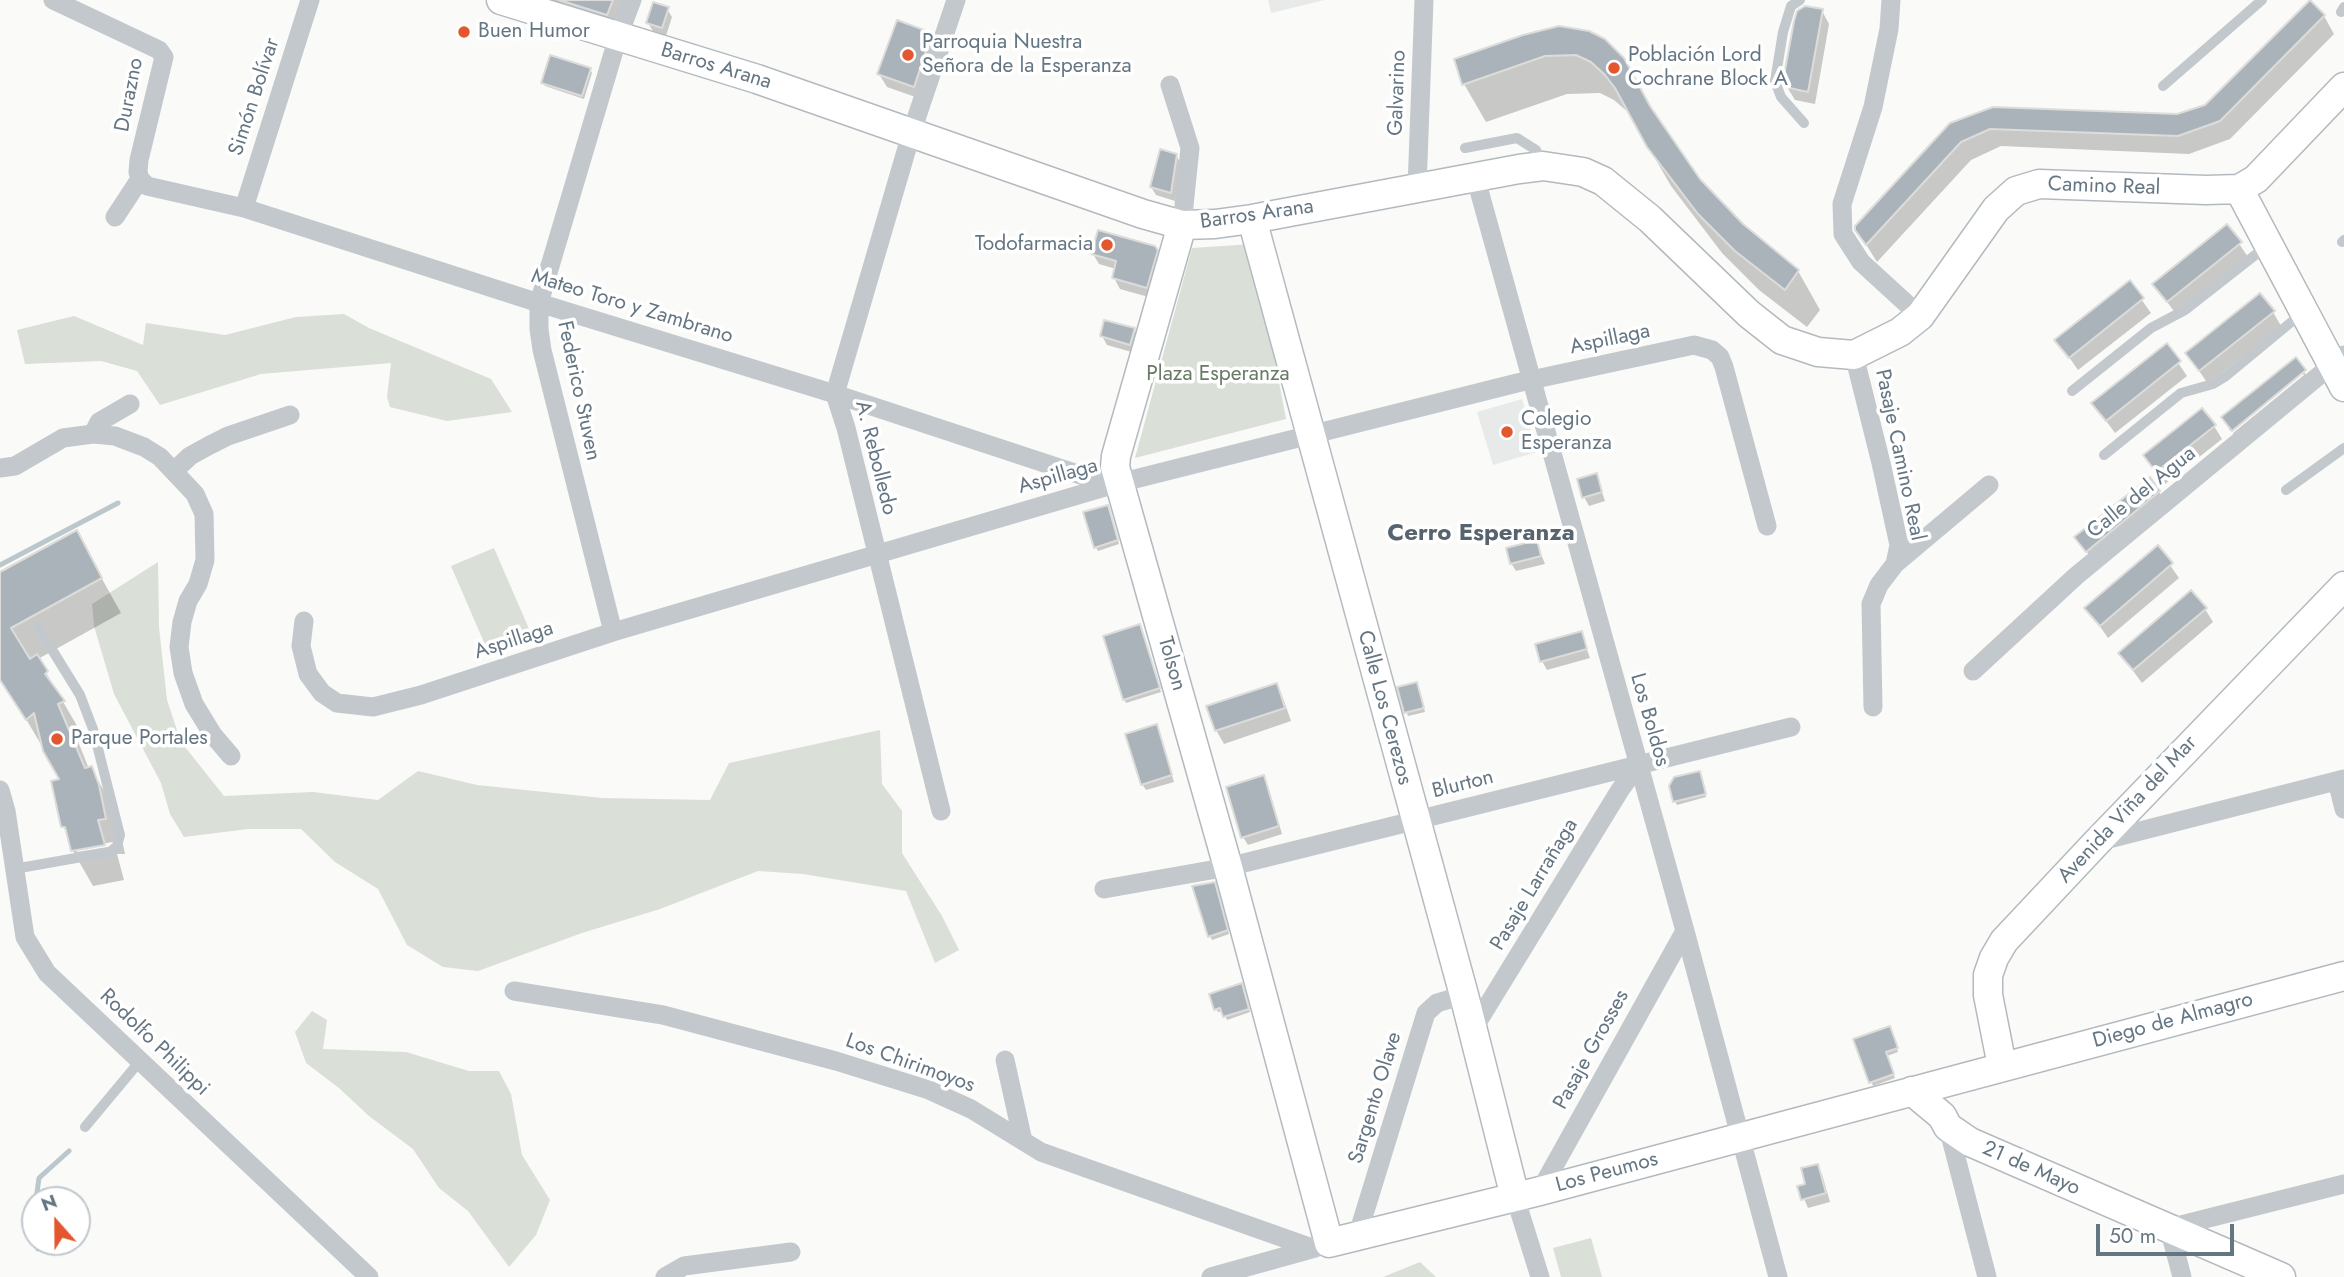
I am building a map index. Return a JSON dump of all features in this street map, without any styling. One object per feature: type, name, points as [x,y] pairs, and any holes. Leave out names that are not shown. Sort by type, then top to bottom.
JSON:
[{"type":"street","name":"Durazno","points":[[53,0],[159,50],[164,57],[139,160],[140,178],[115,217]]},
{"type":"street","name":"Simón Bolívar","points":[[244,208],[310,0]]},
{"type":"street","name":"Barros Arana","points":[[501,0],[757,79],[1143,214],[1182,225],[1252,219],[1475,176],[1542,166],[1583,172],[1603,181],[1650,219],[1749,314],[1782,340],[1818,352],[1854,355]]},
{"type":"street","name":"Federico Stuven","points":[[613,632],[542,350],[539,303],[618,37],[632,0]]},
{"type":"street","name":"A. Rebolledo","points":[[941,811],[846,428],[835,394],[912,131],[956,0]]},
{"type":"street","name":"Galvarino","points":[[1417,188],[1424,0]]},
{"type":"street","points":[[1891,0],[1889,29],[1873,107],[1842,204],[1843,234],[1861,261],[1920,316]]},
{"type":"street","name":"Tolson","points":[[1170,85],[1191,148],[1182,225],[1116,456],[1115,484],[1228,867],[1321,1246]]},
{"type":"street","points":[[2340,369],[2304,311],[2239,189],[2256,179],[2343,89]]},
{"type":"street","name":"Los Boldos","points":[[1475,176],[1685,931],[1778,1277]]},
{"type":"street","name":"Mateo Toro y Zambrano","points":[[140,178],[146,186],[244,208],[1115,484]]},
{"type":"street","name":"Camino Real","points":[[1854,355],[1900,332],[1920,316],[1996,209],[2016,191],[2039,184],[2239,189]]},
{"type":"street","name":"Calle Los Cerezos","points":[[1252,219],[1472,1031],[1528,1194]]},
{"type":"street","name":"Aspillaga","points":[[304,621],[301,646],[308,674],[322,693],[337,704],[373,707],[421,695],[613,632],[1115,484],[1531,380],[1694,345],[1712,350],[1720,357],[1768,526]]},
{"type":"street","name":"Pasaje Camino Real","points":[[1854,355],[1899,545],[1895,564]]},
{"type":"street","name":"Calle del Agua","points":[[1973,671],[2076,576],[2340,369]]},
{"type":"street","points":[[93,434],[99,422],[130,404]]},
{"type":"street","points":[[174,471],[190,456],[210,445],[290,415]]},
{"type":"street","points":[[0,468],[15,466],[62,438],[93,434],[115,436],[144,447],[160,457],[195,494],[204,514],[205,560],[198,584],[188,601],[179,647],[183,673],[194,704],[213,735],[231,756]]},
{"type":"street","name":"Pasaje Camino Real","points":[[1872,707],[1871,604],[1879,585],[1895,564],[1989,485]]},
{"type":"street","name":"Avenida Viña del Mar","points":[[2002,1066],[1988,995],[1988,975],[2004,941],[2344,586]]},
{"type":"street","name":"Blurton","points":[[1104,889],[1228,867],[1791,727]]},
{"type":"street","name":"Pasaje Larrañaga","points":[[1472,1031],[1638,765]]},
{"type":"street","points":[[2096,843],[2341,780],[2344,809]]},
{"type":"street","name":"Rodolfo Philippi","points":[[0,790],[25,937],[47,973],[369,1277]]},
{"type":"street","name":"Pasaje Grosses","points":[[1528,1194],[1685,931]]},
{"type":"street","name":"Diego de Almagro","points":[[2002,1066],[2344,976]]},
{"type":"street","name":"Los Chirimoyos","points":[[514,991],[663,1015],[836,1061],[929,1090],[971,1109],[1041,1152],[1321,1246]]},
{"type":"street","name":"Sargento Olave","points":[[1357,1237],[1426,1013],[1437,1003],[1464,995]]},
{"type":"street","points":[[1005,1060],[1023,1141]]},
{"type":"street","name":"Los Peumos","points":[[1211,1277],[2002,1066]]},
{"type":"street","points":[[1946,1082],[1945,1122],[1987,1277]]},
{"type":"street","name":"21 de Mayo","points":[[1912,1091],[1945,1122],[1983,1148],[2281,1277]]},
{"type":"street","points":[[2182,1277],[2169,1228],[2344,1184]]},
{"type":"street","points":[[1528,1194],[1540,1277]]},
{"type":"street","points":[[665,1277],[684,1266],[791,1252]]},
{"type":"lane","points":[[1800,0],[1791,5],[1775,80],[1781,97],[1804,123]]},
{"type":"lane","points":[[2163,86],[2262,0]]},
{"type":"lane","points":[[1465,148],[1517,138],[1536,150],[1542,166]]},
{"type":"lane","points":[[2073,391],[2151,328],[2185,310],[2268,244]]},
{"type":"lane","points":[[2104,455],[2181,394],[2213,384],[2226,376],[2304,311]]},
{"type":"lane","points":[[2286,489],[2344,448]]},
{"type":"lane","points":[[14,869],[110,852],[117,846],[120,835],[93,729],[80,695],[38,627]]},
{"type":"lane","points":[[85,1127],[140,1061]]},
{"type":"shaded area","points":[[1268,0],[1325,0],[1271,13]]},
{"type":"shaded area","name":"Colegio Esperanza","points":[[1522,399],[1537,452],[1493,465],[1477,412]]},
{"type":"green space","name":"Plaza Esperanza","points":[[1253,244],[1286,419],[1135,458],[1192,248]]},
{"type":"green space","points":[[344,314],[369,328],[491,379],[512,412],[447,421],[390,407],[387,397],[391,363],[261,374],[160,405],[137,371],[101,361],[25,364],[17,330],[74,316],[143,345],[146,323],[225,335],[296,317]]},
{"type":"green space","points":[[494,548],[529,629],[486,647],[451,566]]},
{"type":"green space","points":[[158,562],[159,627],[167,700],[181,742],[224,796],[313,792],[378,800],[418,771],[477,785],[602,798],[710,800],[729,763],[880,730],[882,784],[902,811],[902,853],[942,916],[959,950],[935,963],[906,891],[803,874],[758,871],[660,909],[582,933],[478,971],[443,967],[407,945],[378,889],[335,862],[301,829],[248,829],[184,837],[170,814],[161,783],[114,694],[94,626],[92,604]]},
{"type":"green space","points":[[312,1011],[327,1020],[323,1049],[406,1052],[469,1071],[499,1071],[511,1094],[522,1155],[550,1200],[536,1235],[509,1267],[468,1211],[439,1188],[413,1149],[306,1063],[295,1032]]},
{"type":"green space","points":[[1591,1238],[1602,1277],[1561,1277],[1553,1248]]},
{"type":"green space","points":[[1420,1262],[1436,1277],[1383,1277]]},
{"type":"building","points":[[559,0],[613,0],[607,15]]},
{"type":"building","points":[[2310,0],[2325,15],[2220,121],[2178,136],[1990,129],[1961,142],[1866,245],[1855,230],[1855,226],[1950,123],[1993,107],[2177,114],[2205,105]]},
{"type":"building","points":[[653,2],[669,7],[662,28],[646,23]]},
{"type":"building","points":[[1805,6],[1823,9],[1808,92],[1785,87],[1783,81],[1794,21],[1797,11]]},
{"type":"building","name":"Parroquia Nuestra Señora de la Esperanza","points":[[897,20],[932,33],[914,87],[877,74]]},
{"type":"building","points":[[1559,26],[1589,31],[1605,39],[1624,58],[1650,106],[1700,179],[1743,224],[1799,270],[1785,290],[1735,251],[1698,214],[1647,147],[1615,88],[1591,62],[1576,55],[1545,56],[1462,85],[1454,59],[1523,35]]},
{"type":"building","points":[[550,55],[591,68],[582,96],[541,83]]},
{"type":"building","points":[[1160,149],[1177,154],[1171,193],[1150,187]]},
{"type":"building","points":[[2227,224],[2242,242],[2167,302],[2152,284]]},
{"type":"building","points":[[1098,230],[1155,246],[1158,250],[1147,288],[1112,278],[1116,261],[1091,254]]},
{"type":"building","points":[[2130,280],[2144,298],[2069,358],[2054,340]]},
{"type":"building","points":[[2260,293],[2275,311],[2199,371],[2185,353]]},
{"type":"building","points":[[1104,320],[1135,328],[1130,345],[1100,336]]},
{"type":"building","points":[[2167,343],[2181,361],[2106,421],[2091,403]]},
{"type":"building","points":[[2296,357],[2306,370],[2232,431],[2221,417]]},
{"type":"building","points":[[2202,408],[2216,425],[2156,472],[2143,455]]},
{"type":"building","points":[[1597,473],[1602,492],[1582,498],[1577,479]]},
{"type":"building","points":[[2150,477],[2160,491],[2086,552],[2074,537]]},
{"type":"building","points":[[1108,505],[1118,540],[1094,548],[1083,512]]},
{"type":"building","points":[[77,530],[102,578],[11,628],[30,659],[37,654],[48,671],[45,674],[65,701],[58,704],[85,768],[92,766],[99,785],[106,819],[98,820],[105,845],[71,851],[65,827],[61,827],[51,781],[59,779],[43,751],[34,713],[26,720],[0,680],[0,572]]},
{"type":"building","points":[[1537,540],[1541,556],[1510,564],[1506,548]]},
{"type":"building","points":[[2158,545],[2173,563],[2100,626],[2084,608]]},
{"type":"building","points":[[2191,590],[2207,608],[2133,670],[2118,653]]},
{"type":"building","points":[[1140,624],[1160,688],[1123,700],[1103,636]]},
{"type":"building","points":[[1582,631],[1587,649],[1540,662],[1535,644]]},
{"type":"building","points":[[1417,682],[1424,708],[1404,713],[1397,687]]},
{"type":"building","points":[[1277,683],[1285,708],[1215,731],[1206,706]]},
{"type":"building","points":[[1157,724],[1172,775],[1141,785],[1125,734]]},
{"type":"building","points":[[1700,771],[1706,794],[1673,802],[1669,786],[1674,777]]},
{"type":"building","points":[[1264,775],[1279,826],[1241,838],[1226,787]]},
{"type":"building","points":[[1215,882],[1228,930],[1208,937],[1192,886]]},
{"type":"building","points":[[1242,983],[1249,1009],[1223,1017],[1220,1008],[1214,1010],[1209,994]]},
{"type":"building","points":[[1890,1026],[1898,1048],[1886,1052],[1894,1074],[1869,1083],[1853,1039]]},
{"type":"building","points":[[1818,1164],[1826,1193],[1801,1200],[1797,1186],[1805,1184],[1801,1168]]},
{"type":"waterway","points":[[0,565],[118,503]]},
{"type":"waterway","points":[[38,1186],[39,1178],[69,1151]]},
{"type":"place","name":"Buen Humor","points":[[464,32]]},
{"type":"place","name":"Parroquia Nuestra Señora de la Esperanza","points":[[908,55]]},
{"type":"place","name":"Población Lord Cochrane Block A","points":[[1614,68]]},
{"type":"place","name":"Todofarmacia","points":[[1107,245]]},
{"type":"place","name":"Colegio Esperanza","points":[[1507,432]]},
{"type":"place","name":"Parque Portales","points":[[57,739]]},
{"type":"district","name":"Cerro Esperanza","points":[[1481,534]]}]
